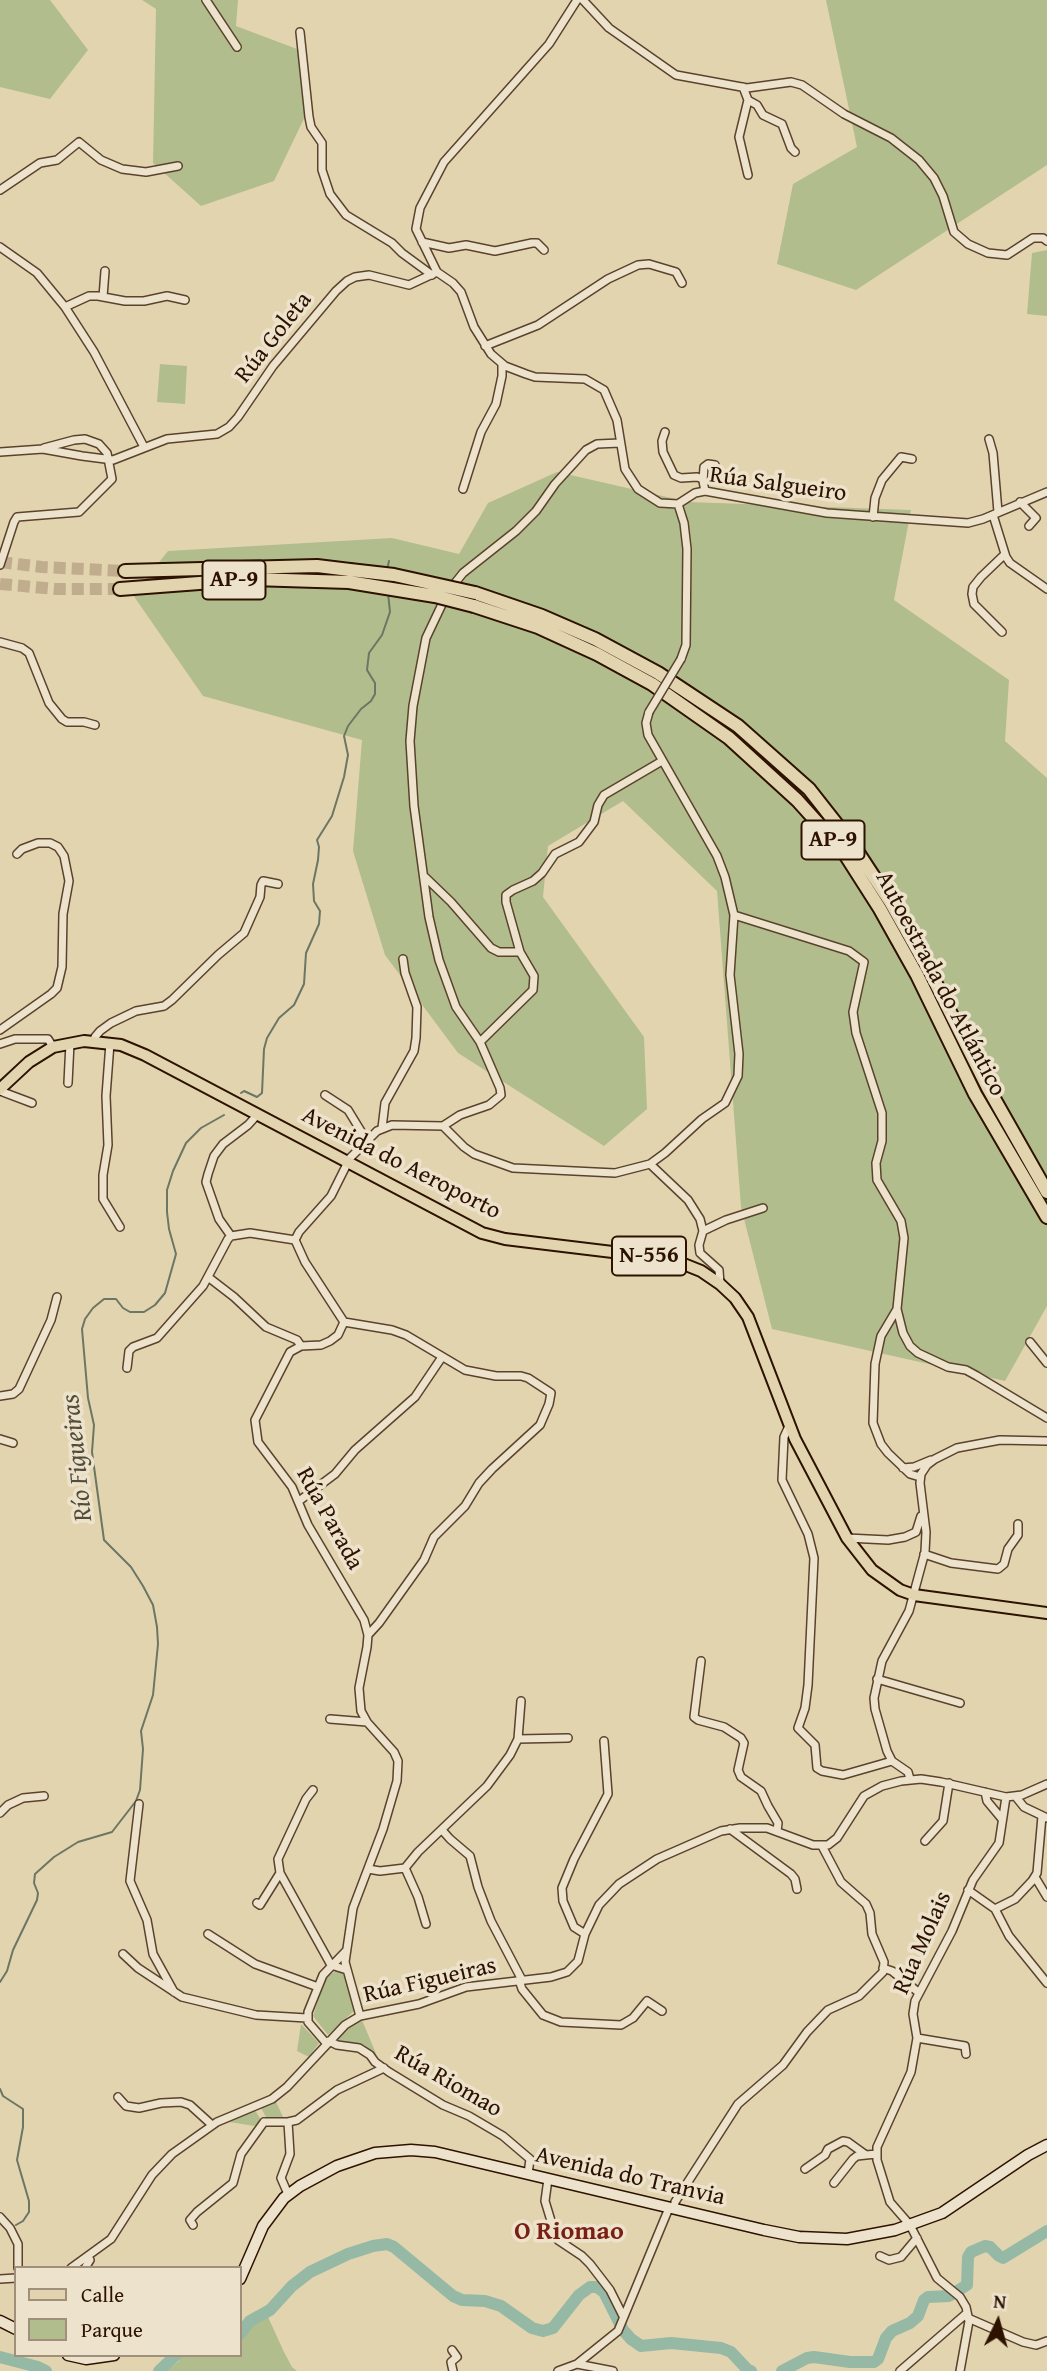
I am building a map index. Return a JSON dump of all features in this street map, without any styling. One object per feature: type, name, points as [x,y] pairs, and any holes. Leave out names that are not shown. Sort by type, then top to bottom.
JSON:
[{"type":"highway","name":"Autoestrada do Atlántico","points":[[125,571],[317,566],[350,576]]},
{"type":"highway","name":"Autoestrada do Atlántico","points":[[120,589],[252,579],[394,575],[542,616],[595,639],[659,673],[738,726],[809,789],[853,845],[891,903],[930,972],[988,1088],[1047,1192]]},
{"type":"highway","name":"Autoestrada do Atlántico","points":[[475,599],[597,654],[652,684],[729,738],[797,800],[843,851],[880,909],[917,975],[975,1094],[1047,1217]]},
{"type":"main road","name":"Avenida do Aeroporto","points":[[0,1090],[29,1062],[53,1048],[70,1043],[110,1043],[145,1055],[489,1236],[672,1260],[701,1271],[735,1298],[752,1326],[789,1426],[847,1538],[872,1570],[892,1585],[914,1595],[1047,1613]]},
{"type":"main road","name":"Avenida do Tranvia","points":[[242,2275],[269,2216],[288,2194],[337,2166],[393,2150],[435,2152],[764,2230],[817,2239],[847,2239],[910,2225],[942,2213],[1047,2145]]},
{"type":"main road","points":[[77,2357],[100,2357]]},
{"type":"street","points":[[206,0],[237,47]]},
{"type":"street","points":[[435,273],[416,229],[421,208],[444,162],[549,44],[577,0]]},
{"type":"street","points":[[583,0],[609,28],[676,75],[743,87],[791,82],[802,85],[844,114],[891,138],[919,160],[934,178],[943,196],[954,232],[968,244],[988,253],[1007,255],[1034,238],[1047,241]]},
{"type":"street","points":[[300,32],[309,117],[311,127],[322,143],[322,170],[330,194],[346,215],[435,273]]},
{"type":"street","points":[[743,87],[748,100],[739,137],[748,175]]},
{"type":"street","points":[[748,100],[757,106],[763,115],[782,124],[795,152]]},
{"type":"street","points":[[0,190],[40,163],[57,160],[79,142],[101,160],[122,169],[146,172],[177,166]]},
{"type":"street","points":[[422,242],[449,248],[466,245],[495,251],[537,243],[544,250]]},
{"type":"street","points":[[0,247],[37,274],[65,307],[94,352],[144,447]]},
{"type":"street","points":[[485,346],[538,325],[608,279],[638,265],[649,264],[676,272],[682,283]]},
{"type":"street","points":[[103,297],[105,271]]},
{"type":"street","name":"Rúa Salgueiro","points":[[435,273],[450,280],[461,292],[474,327],[485,346],[502,364],[536,377],[585,379],[604,390],[614,411],[625,469],[638,489],[660,503],[678,504],[695,493],[705,491],[808,510],[968,523],[1047,492]]},
{"type":"street","name":"Rúa Goleta","points":[[108,460],[118,459],[167,439],[217,434],[229,426],[292,344],[336,290],[347,281],[369,275],[409,285],[435,273]]},
{"type":"street","points":[[65,307],[89,296],[125,301],[144,301],[167,296],[185,300]]},
{"type":"street","points":[[463,489],[481,432],[496,404],[502,364]]},
{"type":"street","points":[[665,432],[663,452],[674,475],[703,479]]},
{"type":"street","points":[[0,565],[17,517],[79,512],[111,479],[107,453],[99,444],[85,439],[58,443],[43,449]]},
{"type":"street","points":[[989,439],[993,453],[995,513],[1005,554],[1010,563],[1047,589]]},
{"type":"street","points":[[360,2016],[347,1970],[353,1908],[383,1829],[399,1771],[394,1752],[367,1722],[361,1711],[359,1688],[368,1635],[424,1560],[434,1537],[465,1506],[492,1469],[540,1425],[550,1404],[551,1392],[528,1378],[479,1374],[466,1370],[407,1335],[344,1322],[305,1262],[295,1240],[331,1196],[354,1153],[382,1128],[392,1125],[443,1126],[460,1115],[489,1105],[501,1095],[480,1042],[449,992],[429,917],[414,806],[410,741],[420,663],[426,638],[454,582],[536,511],[555,484],[586,450],[597,444],[620,443]]},
{"type":"street","points":[[0,452],[43,449],[108,460]]},
{"type":"street","name":"Rúa Salgueiro","points":[[873,517],[875,498],[882,480],[901,457],[912,459]]},
{"type":"street","points":[[705,491],[704,467],[708,464],[715,465]]},
{"type":"street","points":[[1020,502],[1036,518],[1029,526]]},
{"type":"street","points":[[443,1126],[474,1154],[513,1168],[615,1173],[650,1164],[666,1153],[702,1119],[725,1103],[738,1076],[739,1054],[730,975],[734,915],[725,877],[717,856],[648,735],[646,723],[649,712],[681,659],[686,645],[687,549],[684,523],[678,504]]},
{"type":"street","points":[[1002,632],[974,604],[972,594],[973,587],[981,577],[1005,554]]},
{"type":"street","points":[[0,642],[22,648],[29,653],[50,703],[62,719],[95,725]]},
{"type":"street","points":[[480,1042],[523,1002],[533,989],[534,976],[520,952],[506,895],[533,881],[555,854],[579,842],[594,822],[598,805],[604,795],[662,761]]},
{"type":"street","points":[[0,1030],[51,995],[57,988],[62,967],[62,924],[69,881],[64,856],[58,847],[50,843],[38,843],[22,849],[17,854]]},
{"type":"street","points":[[423,875],[491,948],[520,952]]},
{"type":"street","points":[[94,1041],[100,1031],[111,1023],[136,1012],[164,1006],[172,1000],[244,933],[264,881],[278,884]]},
{"type":"street","points":[[734,915],[849,951],[864,962],[853,1012],[856,1033],[883,1113],[882,1141],[876,1163],[877,1181],[901,1221],[904,1238],[897,1309],[903,1333],[910,1346],[918,1353],[977,1376],[1047,1418]]},
{"type":"street","points":[[382,1128],[385,1103],[414,1051],[416,1038],[417,1007],[403,959]]},
{"type":"street","points":[[0,1044],[15,1039],[45,1039],[53,1048]]},
{"type":"street","points":[[68,1083],[70,1043]]},
{"type":"street","points":[[110,1043],[106,1096],[108,1145],[103,1175],[103,1199],[120,1227]]},
{"type":"street","points":[[0,1090],[32,1103]]},
{"type":"street","points":[[325,1095],[348,1110],[367,1141]]},
{"type":"street","points":[[231,1236],[219,1219],[206,1182],[214,1156],[222,1144],[258,1114]]},
{"type":"street","points":[[650,1164],[688,1200],[701,1219],[703,1231],[700,1253],[719,1270],[720,1284]]},
{"type":"street","points":[[703,1231],[763,1208]]},
{"type":"street","points":[[127,1368],[129,1351],[157,1338],[204,1286],[231,1236],[250,1233],[295,1240]]},
{"type":"street","points":[[208,1277],[266,1327],[297,1340],[301,1346],[321,1345],[330,1341],[338,1335],[344,1322]]},
{"type":"street","points":[[0,1396],[13,1394],[19,1389],[51,1321],[57,1297]]},
{"type":"street","points":[[897,1309],[881,1336],[875,1364],[873,1423],[881,1444],[910,1474],[920,1477]]},
{"type":"street","points":[[1030,1342],[1047,1363]]},
{"type":"street","name":"Rúa Parada","points":[[301,1346],[290,1352],[257,1413],[255,1428],[258,1442],[292,1487],[308,1525],[364,1620],[368,1635]]},
{"type":"street","points":[[299,1501],[335,1474],[355,1450],[415,1397],[442,1357]]},
{"type":"street","points":[[789,1426],[784,1437],[782,1480],[808,1534],[814,1558],[807,1700],[798,1728],[815,1745],[817,1768],[822,1771],[843,1775],[892,1761]]},
{"type":"street","points":[[0,1439],[13,1443]]},
{"type":"street","points":[[910,1779],[908,1772],[892,1761],[875,1709],[877,1679],[888,1647],[909,1611],[924,1554],[926,1541],[920,1477],[935,1459],[957,1448],[990,1441],[1047,1441]]},
{"type":"street","points":[[903,1468],[935,1459]]},
{"type":"street","points":[[847,1538],[888,1540],[905,1537],[916,1532],[923,1512]]},
{"type":"street","points":[[924,1554],[951,1563],[998,1569],[1004,1564],[1008,1549],[1018,1535],[1018,1524]]},
{"type":"street","points":[[701,1661],[694,1717],[724,1727],[741,1738],[743,1749],[738,1770],[741,1777],[761,1791],[778,1823],[777,1831]]},
{"type":"street","points":[[877,1679],[960,1703]]},
{"type":"street","points":[[368,1869],[391,1871],[405,1868],[487,1786],[510,1755],[518,1739],[521,1700]]},
{"type":"street","points":[[330,1719],[367,1722]]},
{"type":"street","points":[[518,1739],[568,1738]]},
{"type":"street","points":[[584,1934],[574,1927],[563,1901],[562,1888],[574,1858],[608,1794],[604,1741]]},
{"type":"street","points":[[558,2371],[577,2364],[621,2323],[671,2208],[738,2104],[783,2065],[818,2019],[828,2010],[868,1990],[883,1968],[884,1962],[872,1934],[870,1913],[866,1904],[841,1882],[822,1846],[837,1838],[864,1796],[882,1786],[910,1779],[949,1783],[1016,1797],[1047,1784]]},
{"type":"street","points":[[925,1841],[943,1821],[949,1783]]},
{"type":"street","points":[[313,1790],[302,1807],[278,1859],[280,1873],[331,1965],[347,1970]]},
{"type":"street","points":[[985,1792],[990,1805],[1002,1819]]},
{"type":"street","points":[[0,1813],[23,1797],[44,1796]]},
{"type":"street","name":"Rúa Molais","points":[[877,2154],[880,2138],[911,2072],[917,2038],[914,2014],[918,1992],[952,1931],[968,1890],[995,1851],[1002,1835],[1006,1797]]},
{"type":"street","points":[[995,1909],[1015,1899],[1035,1877],[1045,1817],[1024,1807],[1016,1797]]},
{"type":"street","points":[[139,1804],[131,1881],[147,1920],[153,1954],[174,1992]]},
{"type":"street","name":"Rúa Figueiras","points":[[74,2266],[111,2239],[161,2164],[187,2141],[212,2125],[272,2099],[287,2087],[345,2025],[360,2016],[419,2004],[466,1987],[551,1977],[567,1972],[578,1961],[584,1934],[599,1905],[619,1884],[641,1867],[657,1859],[730,1829],[756,1827],[822,1846]]},
{"type":"street","points":[[442,1829],[470,1857],[491,1921],[522,1989],[543,2015],[561,2022],[621,2025],[633,2018],[647,2001],[662,2011]]},
{"type":"street","points":[[730,1829],[790,1874],[795,1879],[797,1888]]},
{"type":"street","points":[[1038,1854],[1047,1858]]},
{"type":"street","points":[[405,1868],[426,1924]]},
{"type":"street","points":[[257,1903],[260,1905],[280,1873]]},
{"type":"street","points":[[1035,1877],[1047,1897]]},
{"type":"street","points":[[968,1890],[995,1909],[1009,1936],[1047,1983]]},
{"type":"street","points":[[208,1934],[255,1964],[318,1987]]},
{"type":"street","points":[[328,2042],[307,2018],[323,1975],[347,1951]]},
{"type":"street","points":[[123,1954],[138,1968],[182,1997],[256,2015],[307,2018]]},
{"type":"street","points":[[883,1968],[891,1970],[918,1992]]},
{"type":"street","points":[[917,2038],[964,2046],[966,2054]]},
{"type":"street","name":"Rúa Riomao","points":[[328,2042],[359,2048],[384,2068],[443,2105],[469,2116],[503,2136],[530,2159],[528,2174]]},
{"type":"street","points":[[264,2122],[297,2120],[337,2090],[384,2068]]},
{"type":"street","points":[[117,2097],[126,2106],[139,2108],[181,2102],[190,2105],[212,2125]]},
{"type":"street","points":[[257,2106],[264,2122]]},
{"type":"street","points":[[193,2225],[190,2220],[197,2212],[233,2183],[241,2154],[264,2122]]},
{"type":"street","points":[[288,2122],[290,2154],[281,2178],[288,2194]]},
{"type":"street","points":[[805,2169],[825,2155],[828,2149],[843,2141],[866,2155]]},
{"type":"street","points":[[834,2183],[853,2159],[877,2154],[890,2202],[910,2225],[933,2271],[960,2297],[968,2315],[960,2371]]},
{"type":"street","points":[[548,2179],[545,2201],[555,2234],[590,2264],[610,2290],[621,2323]]},
{"type":"street","points":[[0,2217],[10,2228],[18,2244],[18,2266]]},
{"type":"street","points":[[880,2256],[889,2260],[901,2257],[917,2238]]},
{"type":"street","points":[[86,2266],[89,2257]]},
{"type":"street","points":[[968,2315],[1023,2342],[1036,2345],[1047,2341]]},
{"type":"street","points":[[900,2371],[968,2315]]},
{"type":"street","points":[[452,2350],[457,2357],[451,2362],[453,2371]]},
{"type":"street","points":[[577,2364],[613,2371]]},
{"type":"green space","points":[[0,0],[50,0],[88,50],[50,99],[0,87]]},
{"type":"green space","points":[[142,0],[238,0],[236,26],[305,52],[311,104],[274,181],[201,206],[153,163],[156,9]]},
{"type":"green space","points":[[826,0],[1047,0],[1047,165],[856,290],[777,264],[793,184],[857,147]]},
{"type":"green space","points":[[1047,250],[1047,316],[1027,314],[1032,253]]},
{"type":"green space","points":[[160,364],[187,366],[185,404],[157,402]]},
{"type":"green space","points":[[557,472],[689,502],[911,510],[894,600],[1009,680],[1005,741],[1047,778],[1047,1306],[1005,1381],[772,1329],[741,1207],[717,891],[623,801],[548,846],[543,897],[644,1037],[647,1109],[604,1146],[458,1053],[385,955],[353,851],[362,740],[203,696],[133,595],[168,551],[392,538],[459,554],[488,503]]},
{"type":"green space","points":[[336,1971],[345,1974],[355,2010],[328,2035],[313,2016],[326,1977]]},
{"type":"green space","points":[[362,2020],[377,2056],[364,2045],[335,2040],[349,2026]]},
{"type":"green space","points":[[301,2024],[319,2043],[309,2057],[297,2051]]},
{"type":"green space","points":[[276,2102],[284,2119],[266,2117],[261,2108]]},
{"type":"green space","points":[[255,2110],[261,2120],[255,2126],[229,2122]]},
{"type":"green space","points":[[268,2317],[292,2367],[297,2371],[167,2371],[180,2357],[242,2357],[242,2338],[257,2321]]},
{"type":"waterway","name":"Río Figueiras","points":[[387,570],[389,561]]},
{"type":"waterway","name":"Río Figueiras","points":[[241,1093],[244,1091],[257,1097],[262,1093],[267,1038],[279,1018],[294,1005],[304,984],[306,953],[319,924],[320,911],[314,901],[313,884],[318,860],[317,840],[332,816],[344,777],[348,755],[344,736],[348,726],[375,694],[375,683],[367,670],[369,653],[382,635],[390,612],[388,593]]},
{"type":"waterway","name":"Río Figueiras","points":[[0,1982],[37,1900],[35,1874],[54,1857],[78,1842],[112,1832],[136,1801],[140,1790],[143,1749],[141,1731],[153,1695],[157,1627],[153,1605],[143,1586],[131,1567],[104,1540],[92,1452],[94,1425],[88,1398],[82,1329],[93,1308],[104,1299],[116,1299],[130,1312],[144,1312],[155,1305],[165,1293],[176,1254],[167,1212],[167,1190],[173,1171],[186,1143],[201,1128],[224,1115]]},
{"type":"waterway","name":"Río Figueiras","points":[[0,2089],[3,2096],[23,2109],[23,2127],[17,2160],[29,2201],[29,2212],[23,2221],[16,2225]]},
{"type":"waterway","points":[[782,2371],[814,2357],[874,2362],[878,2359],[886,2338],[892,2331],[918,2316],[924,2300],[928,2297],[949,2296],[967,2285],[968,2257],[971,2252],[985,2246],[1003,2258],[1047,2231]]},
{"type":"waterway","points":[[242,2331],[250,2321],[270,2310],[292,2286],[310,2272],[348,2254],[387,2244],[453,2296],[501,2306],[532,2328],[543,2331],[553,2328],[579,2295],[590,2287],[597,2287],[604,2292],[623,2330],[641,2346],[671,2343],[721,2348],[731,2352],[751,2371]]},
{"type":"waterway","points":[[0,2357],[46,2371]]},
{"type":"waterway","points":[[159,2371],[174,2357]]},
{"type":"tunnel","points":[[0,562],[125,571]]},
{"type":"tunnel","points":[[0,584],[56,589],[120,589]]},
{"type":"district","name":"O Riomao","points":[[569,2232]]}]
